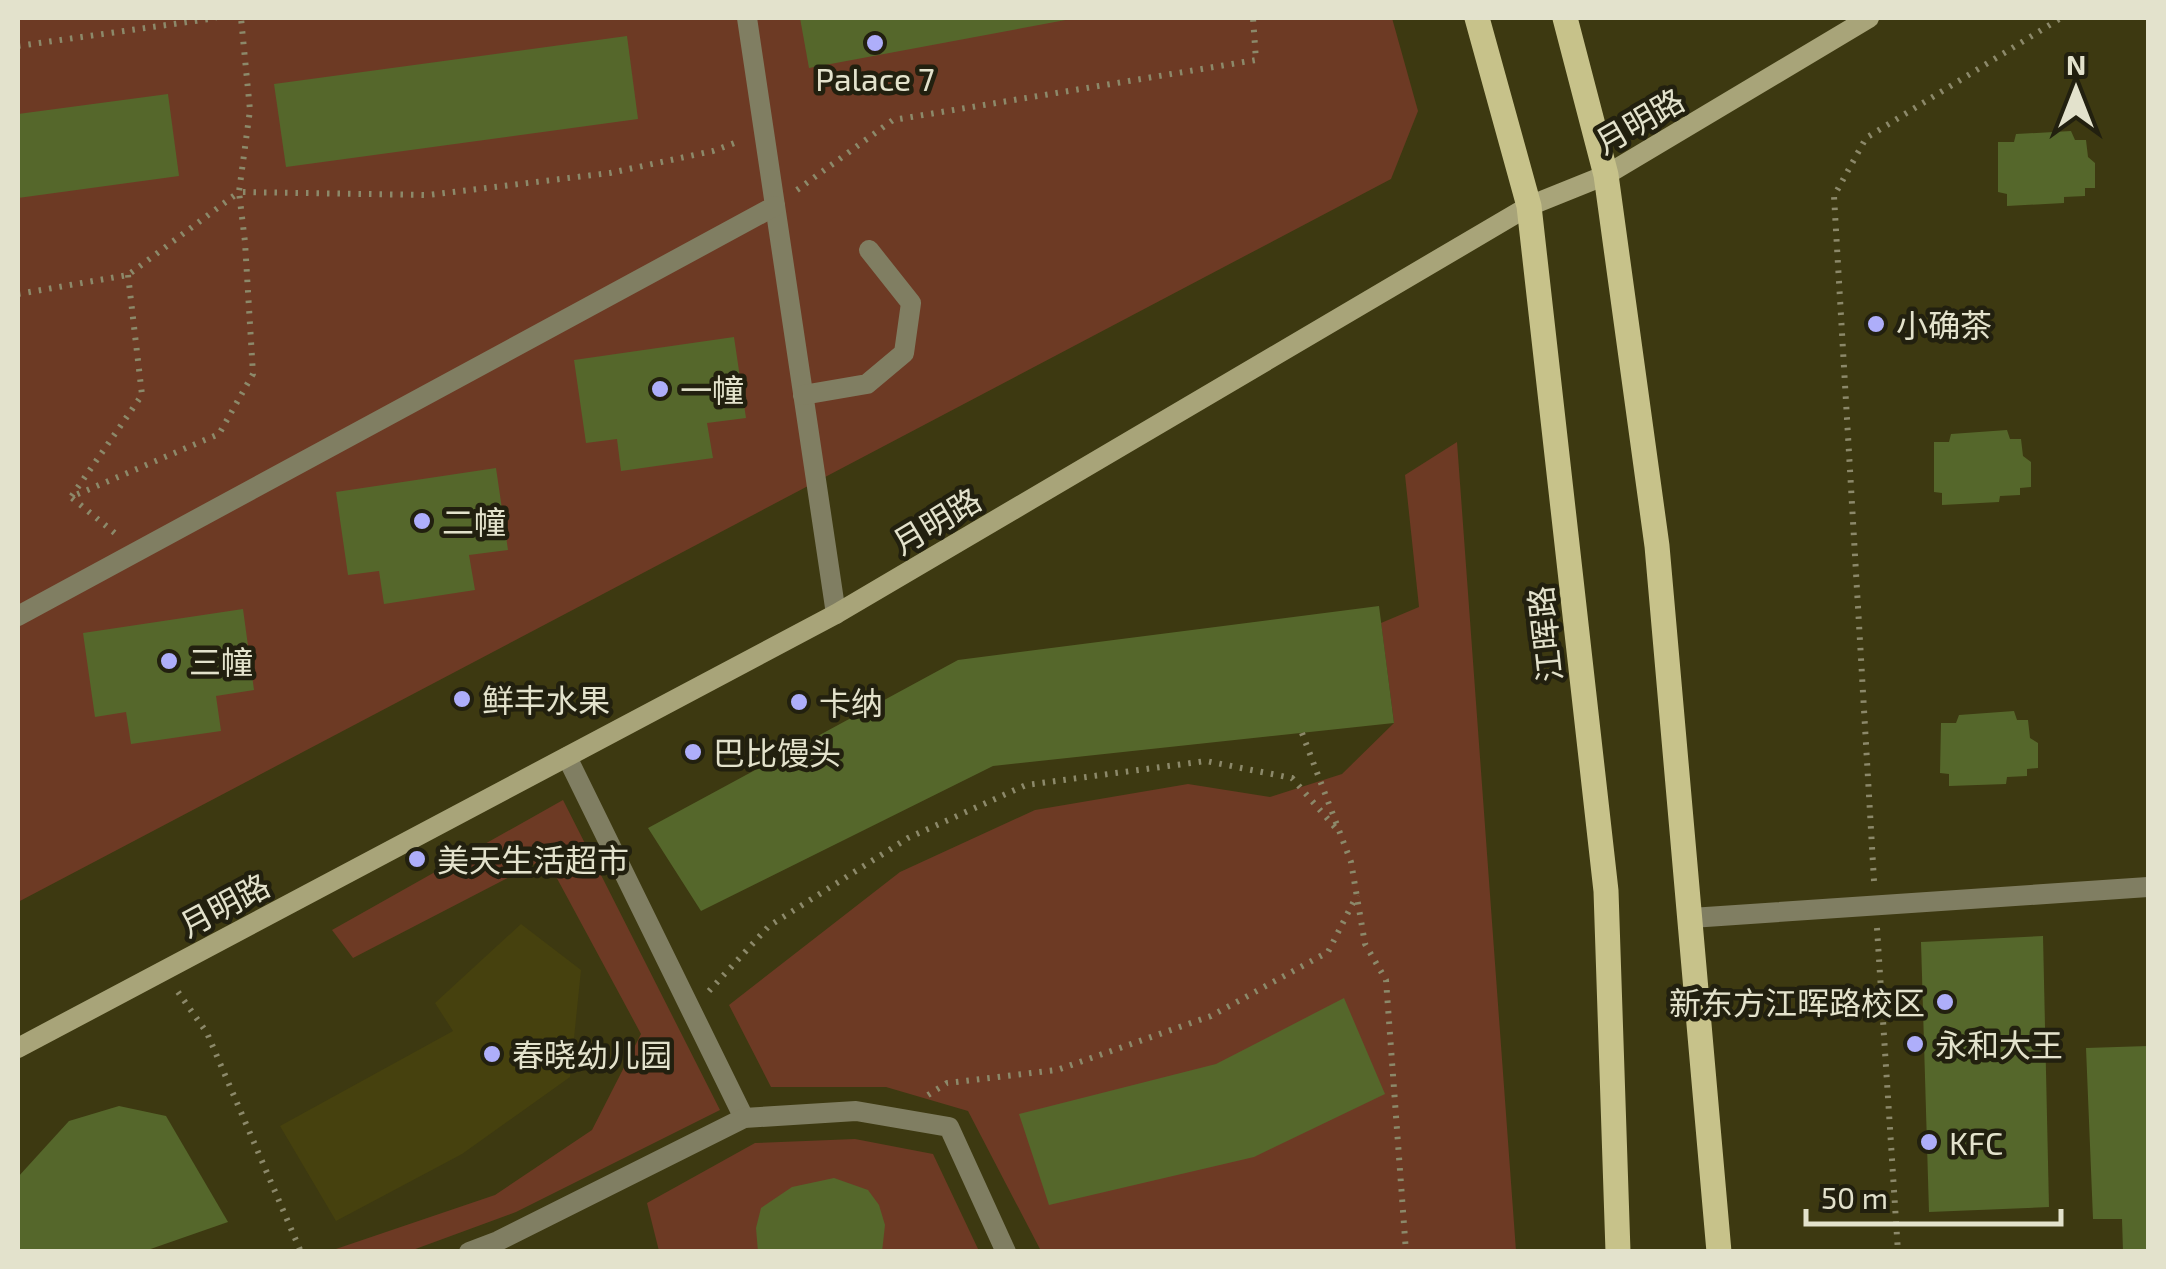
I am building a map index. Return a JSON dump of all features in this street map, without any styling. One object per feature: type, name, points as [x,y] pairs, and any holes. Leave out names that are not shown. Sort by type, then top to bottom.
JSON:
[{"type":"main road","name":"江晖路","points":[[1477,18],[1529,206],[1606,892],[1618,1252]]},
{"type":"main road","points":[[1565,18],[1606,175],[1657,546],[1719,1252]]},
{"type":"street","points":[[747,18],[836,614]]},
{"type":"street","name":"月明路","points":[[18,1048],[836,614],[1529,206],[1606,175],[1869,18]]},
{"type":"street","points":[[18,616],[775,206]]},
{"type":"street","points":[[804,394],[866,384],[904,352],[912,302],[869,250]]},
{"type":"street","points":[[567,757],[744,1118]]},
{"type":"street","points":[[1691,918],[2148,887]]},
{"type":"street","points":[[469,1252],[744,1118],[856,1111],[949,1126],[1006,1252]]},
{"type":"path","points":[[18,46],[216,18]]},
{"type":"path","points":[[71,497],[219,434],[254,374],[239,192],[250,110],[242,18]]},
{"type":"path","points":[[775,206],[893,120],[1256,60],[1253,18]]},
{"type":"path","points":[[1898,1252],[1834,196],[1866,138],[2061,18]]},
{"type":"path","points":[[18,294],[128,275],[239,192],[428,194],[482,188],[610,173],[713,152],[764,131]]},
{"type":"path","points":[[71,497],[142,394],[128,275]]},
{"type":"path","points":[[71,497],[116,532],[123,559]]},
{"type":"path","points":[[1302,733],[1351,862],[1365,944],[1386,980],[1406,1252]]},
{"type":"path","points":[[691,1010],[770,926],[908,838],[1026,785],[1206,762],[1292,778],[1340,833]]},
{"type":"path","points":[[893,1117],[948,1083],[1058,1070],[1212,1016],[1328,952],[1357,896]]},
{"type":"path","points":[[164,970],[206,1034],[301,1252]]},
{"type":"shaded area","points":[[18,18],[1392,18],[1418,111],[1391,179],[18,902]]},
{"type":"shaded area","points":[[1457,442],[1516,1251],[1041,1251],[968,1111],[886,1087],[771,1087],[729,1005],[900,872],[1035,810],[1188,784],[1270,797],[1342,774],[1394,723],[1381,623],[1419,607],[1405,475]]},
{"type":"shaded area","points":[[563,800],[720,1110],[516,1212],[410,1251],[330,1251],[495,1195],[592,1130],[641,1034],[546,858],[353,958],[332,930]]},
{"type":"shaded area","name":"春晓幼儿园","points":[[521,924],[581,970],[570,1077],[462,1154],[336,1221],[280,1126],[453,1031],[435,1003]]},
{"type":"shaded area","points":[[855,1139],[933,1154],[979,1251],[659,1251],[647,1203],[755,1143]]},
{"type":"building","name":"Palace 7","points":[[800,18],[1071,18],[1071,19],[809,68]]},
{"type":"building","points":[[627,36],[638,119],[286,167],[274,84]]},
{"type":"building","points":[[168,94],[179,176],[18,198],[18,114]]},
{"type":"building","points":[[2071,131],[2075,140],[2086,140],[2088,157],[2095,163],[2095,188],[2085,188],[2085,196],[2064,197],[2064,203],[2007,206],[2007,194],[1998,192],[1998,142],[2014,142],[2016,134]]},
{"type":"building","name":"一幢","points":[[734,337],[746,418],[707,423],[713,458],[621,471],[617,439],[586,443],[574,360]]},
{"type":"building","points":[[2007,430],[2010,439],[2021,439],[2023,456],[2031,462],[2031,487],[2020,488],[2020,495],[2000,496],[1999,502],[1942,505],[1942,493],[1934,492],[1934,442],[1949,442],[1951,434]]},
{"type":"building","name":"二幢","points":[[496,468],[508,550],[469,555],[475,590],[384,604],[379,571],[348,575],[336,492]]},
{"type":"building","points":[[1379,606],[1394,723],[993,766],[701,911],[648,828],[958,660]]},
{"type":"building","name":"三幢","points":[[243,609],[254,690],[216,696],[221,731],[131,744],[126,712],[95,717],[83,633]]},
{"type":"building","points":[[2014,711],[2017,720],[2028,720],[2030,738],[2038,743],[2038,768],[2027,769],[2027,776],[2007,777],[2006,784],[1949,786],[1949,774],[1940,773],[1941,723],[1956,723],[1959,715]]},
{"type":"building","points":[[2043,936],[2049,1207],[1929,1212],[1921,942]]},
{"type":"building","points":[[1344,998],[1385,1094],[1254,1157],[1049,1205],[1019,1114],[1216,1064]]},
{"type":"building","points":[[2148,1046],[2148,1252],[2123,1252],[2122,1219],[2093,1219],[2086,1048]]},
{"type":"building","points":[[119,1106],[166,1116],[228,1222],[142,1252],[18,1252],[18,1177],[69,1121]]},
{"type":"building","points":[[834,1178],[868,1190],[879,1205],[885,1225],[882,1252],[758,1252],[756,1228],[761,1208],[792,1187]]},
{"type":"place","name":"Palace 7","points":[[875,43]]},
{"type":"place","name":"小确茶","points":[[1876,324]]},
{"type":"place","name":"一幢","points":[[660,389]]},
{"type":"place","name":"二幢","points":[[422,521]]},
{"type":"place","name":"三幢","points":[[169,661]]},
{"type":"place","name":"鲜丰水果","points":[[462,699]]},
{"type":"place","name":"卡纳","points":[[799,702]]},
{"type":"place","name":"巴比馒头","points":[[693,752]]},
{"type":"place","name":"美天生活超市","points":[[417,859]]},
{"type":"place","name":"新东方江晖路校区","points":[[1945,1002]]},
{"type":"place","name":"永和大王","points":[[1915,1044]]},
{"type":"place","name":"春晓幼儿园","points":[[492,1054]]},
{"type":"place","name":"KFC","points":[[1929,1142]]}]
